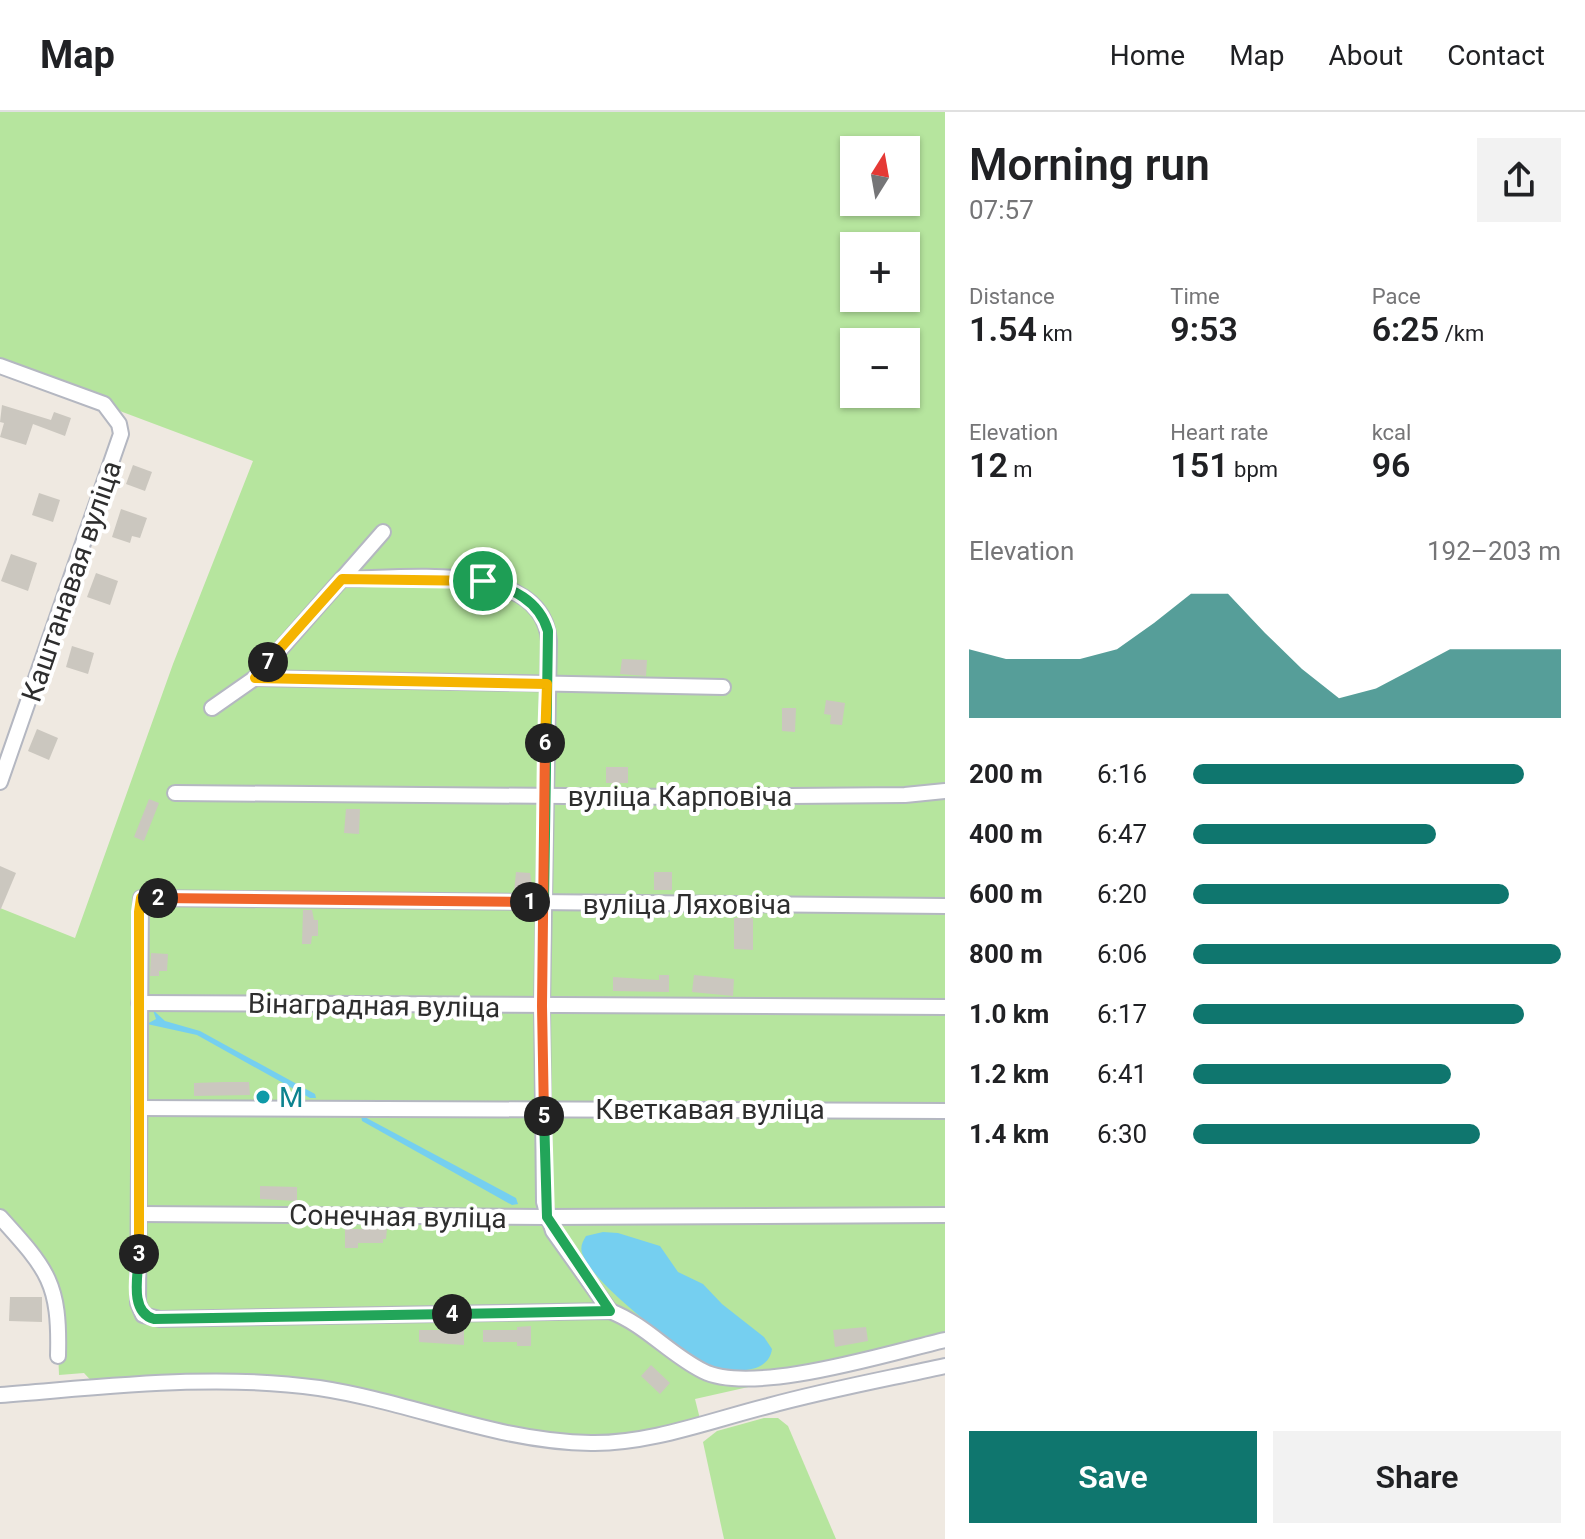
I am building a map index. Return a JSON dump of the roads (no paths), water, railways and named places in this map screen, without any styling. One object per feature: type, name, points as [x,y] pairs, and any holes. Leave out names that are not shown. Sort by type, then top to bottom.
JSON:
[{"type":"street","name":"Каштанавая вуліца","points":[[0,366],[104,404],[119,424],[118,446],[0,782]]},
{"type":"street","points":[[212,708],[255,678],[383,532]]},
{"type":"street","points":[[342,579],[459,578],[495,584],[517,593],[534,606],[546,622],[549,641],[542,1006],[547,1217],[610,1311]]},
{"type":"street","points":[[255,678],[723,687]]},
{"type":"street","name":"вуліца Карповіча","points":[[175,793],[544,796],[905,795],[945,791]]},
{"type":"street","name":"вуліца Ляховіча","points":[[139,1003],[141,898],[945,906]]},
{"type":"street","points":[[139,1003],[138,1307],[143,1315],[160,1319],[610,1311],[642,1327],[702,1371],[741,1381],[772,1378],[945,1340]]},
{"type":"street","name":"Вінаградная вуліца","points":[[139,1003],[945,1007]]},
{"type":"street","name":"Кветкавая вуліца","points":[[139,1108],[945,1111]]},
{"type":"street","name":"Сонечная вуліца","points":[[139,1214],[547,1217],[945,1215]]},
{"type":"street","points":[[0,1217],[42,1265],[52,1285],[58,1313],[58,1356]]},
{"type":"street","points":[[0,1395],[204,1382],[283,1383],[366,1398],[518,1436],[595,1443],[669,1432],[782,1402],[945,1366]]},
{"type":"water","points":[[153,1010],[165,1021],[200,1031],[315,1094],[316,1098],[310,1098],[197,1035],[147,1024],[156,1019]]},
{"type":"water","points":[[361,1115],[516,1198],[518,1204],[512,1205],[362,1121]]},
{"type":"water","points":[[618,1233],[660,1246],[678,1272],[703,1284],[722,1304],[764,1337],[772,1349],[769,1358],[763,1364],[746,1370],[716,1367],[694,1357],[658,1331],[602,1282],[589,1266],[582,1253],[583,1242],[586,1236]]},
{"type":"place","name":"М","points":[[263,1097]]}]
